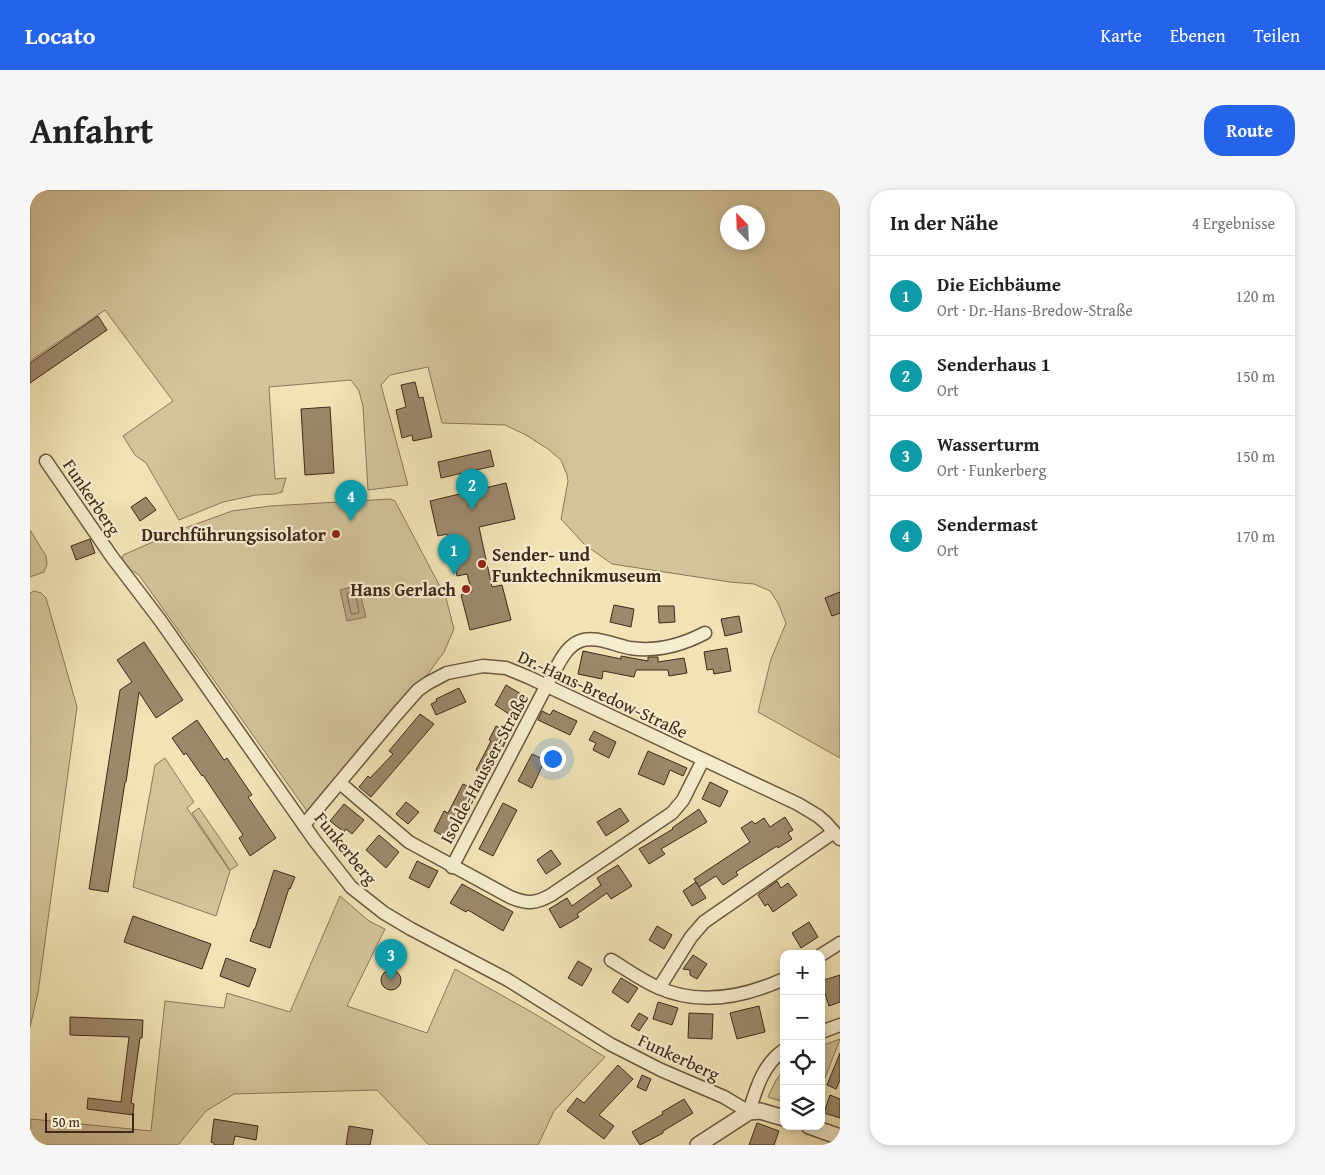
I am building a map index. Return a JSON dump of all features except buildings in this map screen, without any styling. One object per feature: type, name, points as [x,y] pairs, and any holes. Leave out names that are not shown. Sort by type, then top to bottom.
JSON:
[{"type":"street","name":"Funkerberg","points":[[46,461],[112,557],[160,620],[315,841],[350,886],[384,913],[508,980],[631,1055],[724,1097],[749,1112]]},
{"type":"street","name":"Isolde-Hausser-Straße","points":[[452,867],[564,654],[569,648],[580,641],[597,640],[630,648],[672,647],[690,641],[705,633]]},
{"type":"street","name":"Dr.-Hans-Bredow-Straße","points":[[304,825],[418,690],[447,673],[483,666],[506,668],[798,804],[818,816],[837,835]]},
{"type":"street","points":[[340,783],[409,842],[510,898],[522,902],[541,900],[672,813],[683,800],[703,760]]},
{"type":"street","points":[[659,988],[691,937],[704,922],[837,835]]},
{"type":"street","points":[[825,952],[840,943]]},
{"type":"street","points":[[611,960],[659,988],[681,996],[704,999],[750,991],[780,980]]},
{"type":"street","points":[[825,1031],[840,1025]]},
{"type":"street","points":[[749,1112],[760,1080],[768,1066],[780,1054]]},
{"type":"street","points":[[698,1145],[749,1112],[760,1111],[780,1117]]},
{"type":"street","points":[[820,1130],[840,1137]]},
{"type":"shaded area","points":[[30,190],[840,190],[840,758],[758,712],[771,659],[786,623],[778,603],[770,591],[754,584],[612,564],[584,544],[561,519],[568,481],[561,460],[526,435],[505,425],[442,423],[428,367],[390,375],[381,385],[408,485],[368,490],[363,406],[359,391],[351,380],[269,387],[275,479],[286,478],[282,492],[223,502],[179,520],[146,463],[135,455],[123,436],[173,401],[105,310],[30,361]]},
{"type":"shaded area","points":[[390,499],[395,501],[446,598],[454,629],[444,652],[425,678],[415,686],[307,811],[139,575],[122,564],[123,555],[185,528],[232,511],[270,506]]},
{"type":"shaded area","points":[[30,530],[46,556],[47,564],[44,572],[30,577]]},
{"type":"shaded area","points":[[34,591],[41,593],[46,598],[77,707],[38,993],[30,1027],[30,593]]},
{"type":"shaded area","points":[[165,758],[194,802],[187,808],[230,871],[216,916],[133,887],[155,765]]},
{"type":"shaded area","points":[[199,808],[238,865],[230,870],[192,813]]},
{"type":"shaded area","points":[[340,896],[369,921],[385,929],[347,1006],[427,1033],[455,969],[535,1014],[605,1057],[554,1111],[538,1145],[429,1145],[377,1090],[234,1094],[206,1111],[178,1145],[30,1145],[31,1119],[151,1131],[165,1001],[224,1008],[227,993],[290,1012]]},
{"type":"shaded area","points":[[840,1039],[825,1078],[825,1045]]},
{"type":"shaded area","points":[[780,1075],[780,1101],[768,1097]]},
{"type":"water","points":[[358,585],[366,617],[347,621],[340,590]]},
{"type":"place","name":"Senderhaus 1","points":[[472,510]]},
{"type":"place","name":"Sendermast","points":[[351,521]]},
{"type":"place","name":"Durchführungsisolator","points":[[336,534]]},
{"type":"place","name":"Sender- und Funktechnikmuseum","points":[[482,564]]},
{"type":"place","name":"Die Eichbäume","points":[[454,575]]},
{"type":"place","name":"Hans Gerlach","points":[[466,589]]},
{"type":"place","name":"Wasserturm","points":[[391,980]]}]
